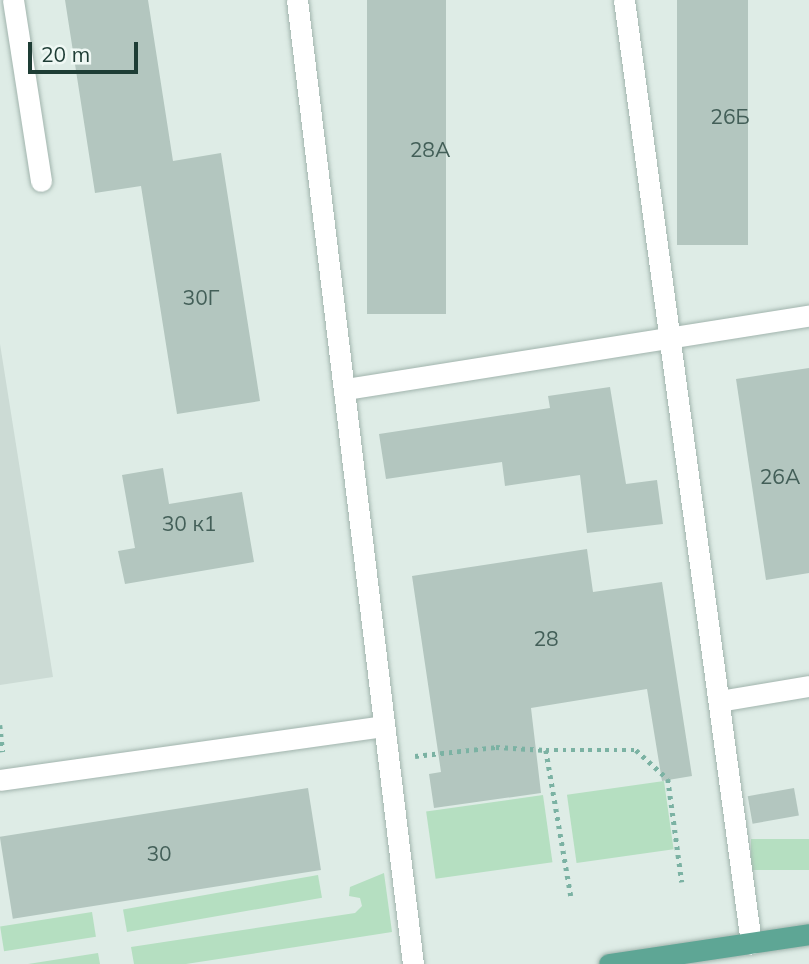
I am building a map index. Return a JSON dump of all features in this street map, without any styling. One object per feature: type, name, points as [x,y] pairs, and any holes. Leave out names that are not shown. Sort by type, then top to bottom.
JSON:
[{"type":"main road","points":[[609,964],[809,934]]},
{"type":"lane","points":[[13,0],[8,30],[41,181]]},
{"type":"lane","points":[[298,0],[413,964]]},
{"type":"lane","points":[[624,0],[674,341],[751,943]]},
{"type":"lane","points":[[346,389],[674,341],[809,316]]},
{"type":"lane","points":[[719,701],[809,686]]},
{"type":"lane","points":[[0,780],[383,726]]},
{"type":"path","points":[[387,759],[496,747],[636,750],[668,779],[682,881]]},
{"type":"path","points":[[546,750],[571,896]]},
{"type":"shaded area","points":[[0,344],[53,677],[0,685]]},
{"type":"green space","points":[[664,781],[674,849],[577,863],[567,795]]},
{"type":"green space","points":[[543,795],[552,862],[436,879],[426,811]]},
{"type":"green space","points":[[751,839],[809,839],[809,870],[751,870]]},
{"type":"green space","points":[[384,873],[392,932],[186,964],[134,964],[131,947],[355,913],[362,906],[360,898],[349,896],[350,887]]},
{"type":"green space","points":[[318,875],[322,898],[127,932],[123,909]]},
{"type":"green space","points":[[92,912],[96,937],[4,951],[0,927]]},
{"type":"green space","points":[[98,953],[100,964],[28,964]]},
{"type":"building","points":[[65,0],[148,0],[173,161],[221,153],[260,401],[177,414],[141,186],[95,193]]},
{"type":"building","points":[[367,0],[446,0],[446,314],[367,314]]},
{"type":"building","points":[[677,0],[748,0],[748,245],[677,245]]},
{"type":"building","points":[[809,368],[809,573],[766,580],[736,379]]},
{"type":"building","points":[[610,387],[626,484],[657,480],[663,524],[587,533],[580,475],[505,486],[502,462],[386,479],[379,434],[550,408],[548,396]]},
{"type":"building","points":[[163,468],[169,504],[242,492],[254,562],[125,584],[118,551],[135,548],[122,475]]},
{"type":"building","points":[[587,549],[593,592],[662,582],[692,776],[662,781],[647,689],[531,708],[541,793],[434,808],[429,774],[441,772],[412,576]]},
{"type":"building","points":[[308,788],[321,870],[13,919],[0,837]]},
{"type":"building","points":[[794,788],[799,816],[753,824],[748,796]]}]
